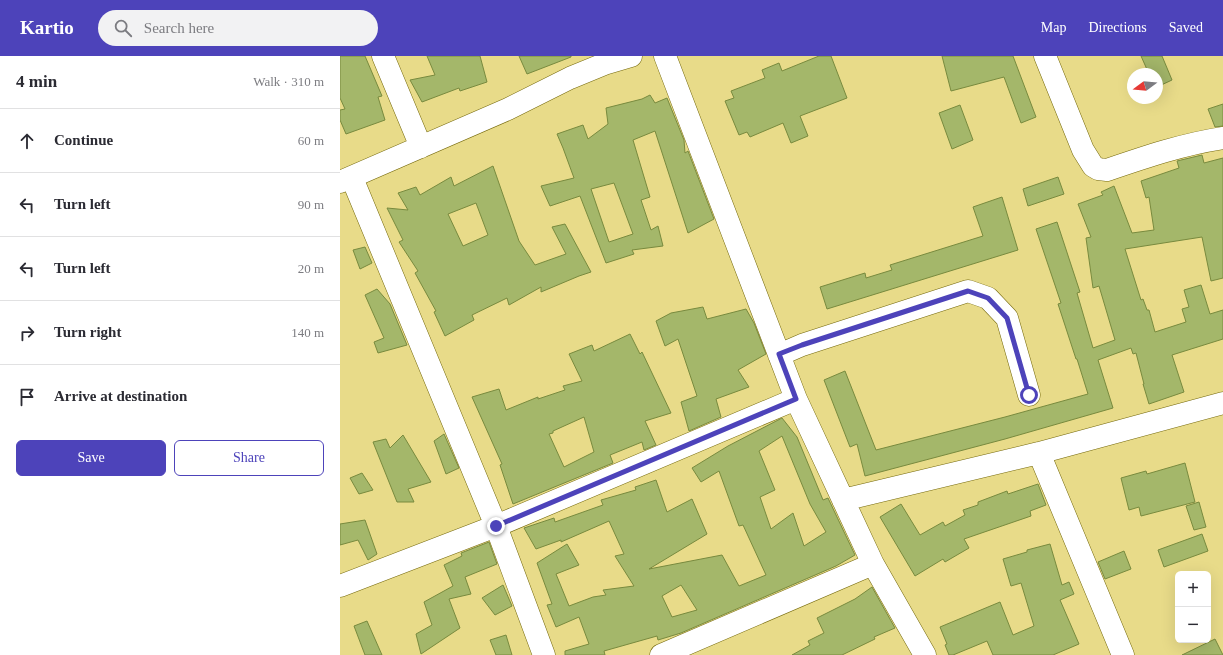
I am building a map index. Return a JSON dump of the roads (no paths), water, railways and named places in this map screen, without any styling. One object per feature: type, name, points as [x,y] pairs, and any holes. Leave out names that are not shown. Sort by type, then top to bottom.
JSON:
[{"type":"street","points":[[383,56],[421,147]]},
{"type":"street","points":[[544,655],[496,526],[346,180],[508,109],[607,60],[631,56]]},
{"type":"street","points":[[665,56],[796,399],[873,564],[925,655]]},
{"type":"street","points":[[1045,56],[1083,150],[1094,166],[1098,169],[1107,170],[1177,148],[1223,138]]},
{"type":"street","points":[[779,354],[802,345],[968,291],[988,298],[1007,318],[1029,395]]},
{"type":"street","points":[[340,586],[496,526],[796,399]]},
{"type":"street","points":[[843,500],[1039,452],[1223,403]]},
{"type":"street","points":[[1039,452],[1123,655]]},
{"type":"street","points":[[661,655],[873,564]]}]
